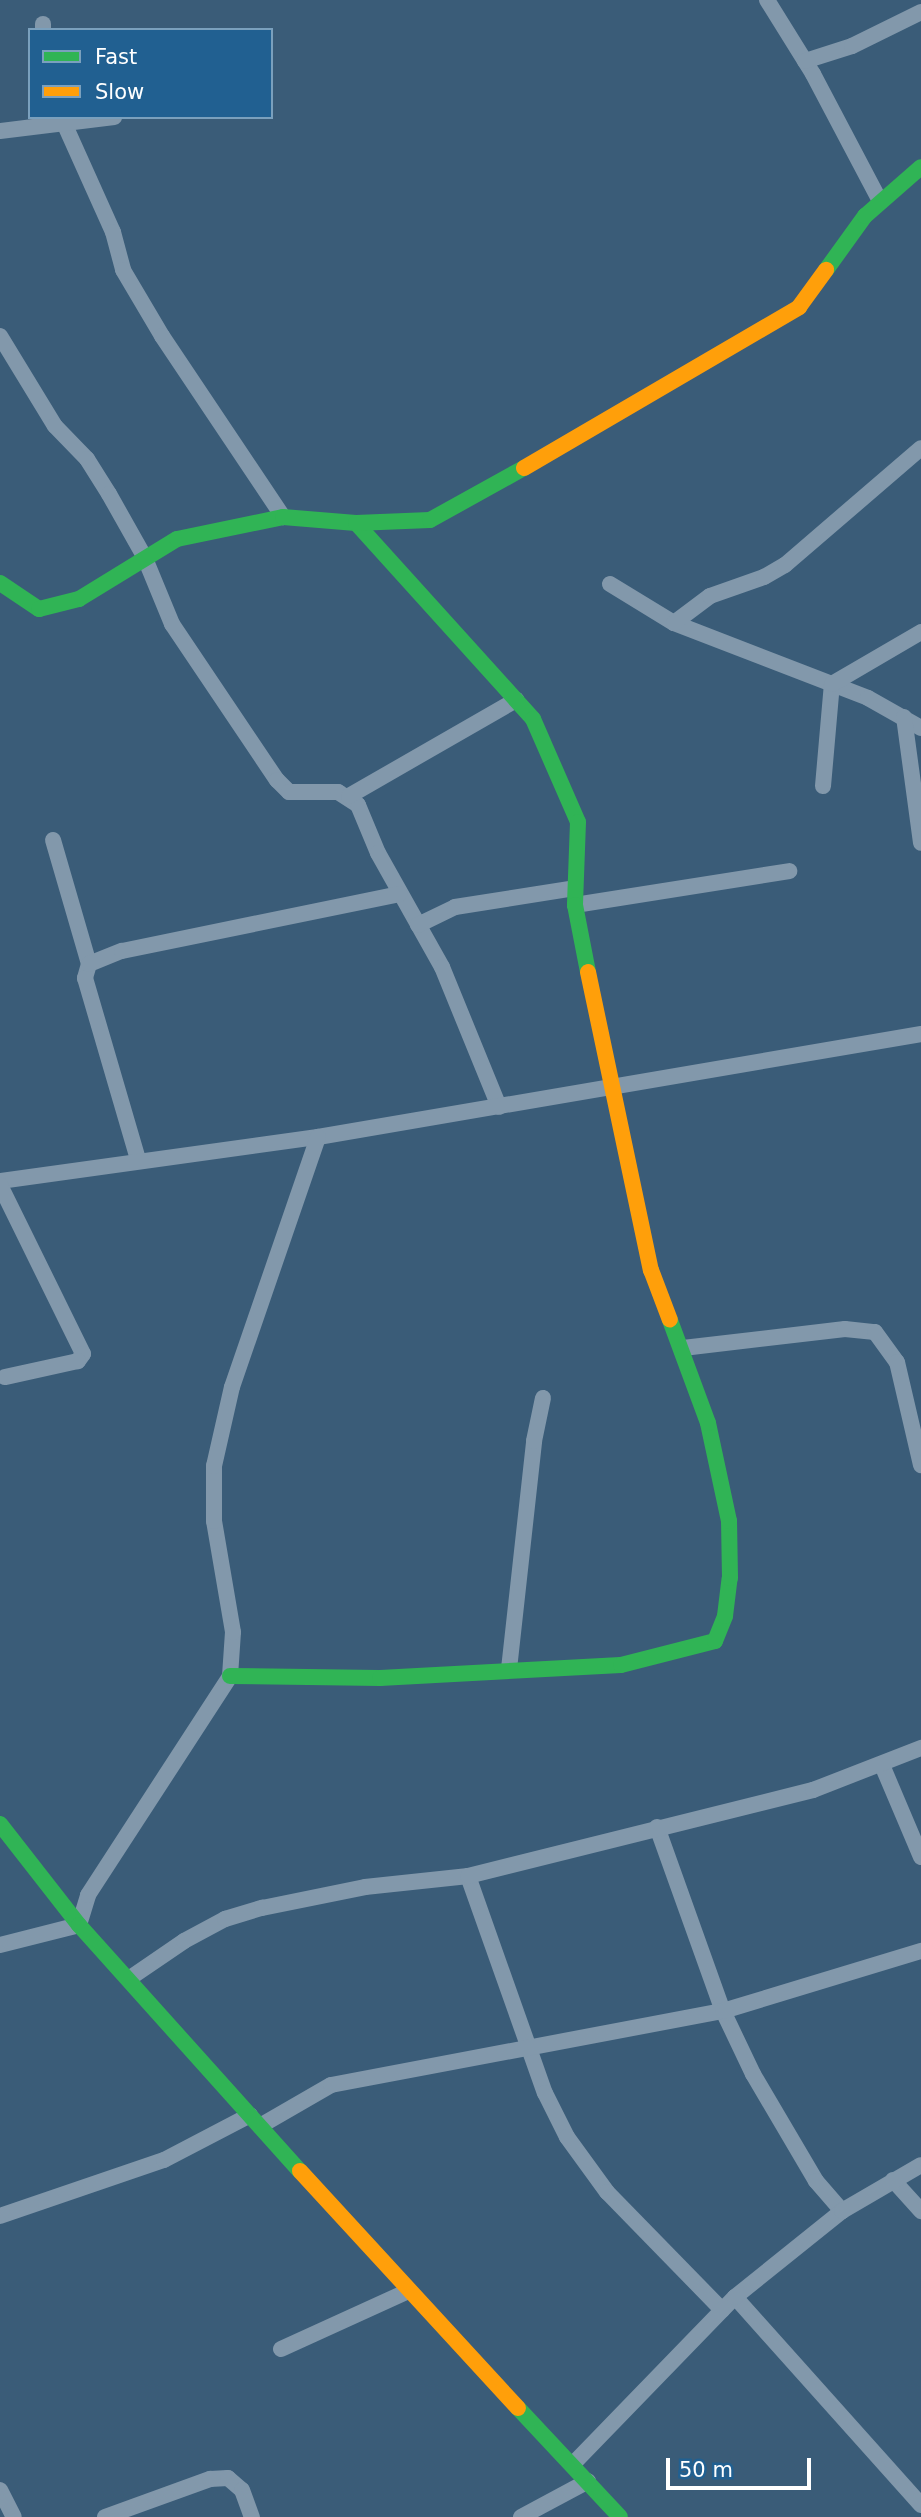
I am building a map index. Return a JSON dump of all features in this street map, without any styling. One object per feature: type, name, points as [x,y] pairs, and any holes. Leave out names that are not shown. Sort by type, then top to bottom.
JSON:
[{"type":"street","points":[[767,0],[805,61],[880,201]]},
{"type":"street","points":[[805,61],[852,47],[921,12]]},
{"type":"street","points":[[0,131],[41,122],[64,123],[97,119]]},
{"type":"street","points":[[64,123],[113,232],[123,270],[162,336],[283,517]]},
{"type":"street","points":[[0,583],[39,609],[79,599],[144,556],[177,539],[283,517],[356,523],[436,517],[784,317],[813,293],[880,201],[921,167]]},
{"type":"street","points":[[0,335],[55,426],[87,459],[144,556],[172,624],[277,780],[289,792],[349,796],[516,700]]},
{"type":"street","points":[[674,622],[710,596],[764,577],[785,565],[921,448]]},
{"type":"street","points":[[230,1676],[380,1678],[621,1665],[700,1647],[715,1641],[722,1631],[730,1578],[729,1521],[708,1423],[683,1348],[651,1270],[575,905],[578,822],[549,749],[516,700],[439,620],[356,523]]},
{"type":"street","points":[[610,584],[674,622],[832,684],[904,717],[921,728]]},
{"type":"street","points":[[832,684],[921,632]]},
{"type":"street","points":[[823,786],[832,684]]},
{"type":"street","points":[[904,717],[921,843]]},
{"type":"street","points":[[349,796],[358,805],[399,894],[418,925],[468,1024],[499,1107]]},
{"type":"street","points":[[53,840],[89,964],[85,978],[138,1158]]},
{"type":"street","points":[[575,905],[789,871]]},
{"type":"street","points":[[418,925],[455,907],[575,888]]},
{"type":"street","points":[[89,964],[122,951],[399,894]]},
{"type":"street","points":[[5,1377],[78,1362],[83,1354],[0,1183],[138,1158],[318,1137],[921,1034]]},
{"type":"street","points":[[79,1925],[88,1895],[230,1676],[233,1632],[214,1521],[214,1466],[232,1387],[318,1137]]},
{"type":"street","points":[[683,1348],[845,1329],[875,1332],[897,1362],[921,1465]]},
{"type":"street","points":[[509,1669],[534,1441],[544,1398]]},
{"type":"street","points":[[130,1978],[225,1919],[365,1887],[468,1875],[813,1790],[921,1748]]},
{"type":"street","points":[[882,1765],[921,1857]]},
{"type":"street","points":[[0,1824],[79,1925],[130,1978],[408,2291],[620,2517]]},
{"type":"street","points":[[657,1827],[723,2011],[796,2151],[842,2211]]},
{"type":"street","points":[[468,1875],[527,2045],[567,2137],[607,2192],[722,2310]]},
{"type":"street","points":[[0,1945],[79,1925]]},
{"type":"street","points":[[0,2216],[164,2160],[331,2085],[527,2045],[723,2011],[921,1951]]},
{"type":"street","points":[[572,2465],[735,2297],[842,2211],[921,2165]]},
{"type":"street","points":[[893,2180],[921,2211]]},
{"type":"street","points":[[281,2349],[408,2291]]},
{"type":"street","points":[[735,2297],[921,2505]]},
{"type":"street","points":[[105,2517],[210,2479],[228,2478],[242,2490],[252,2517]]},
{"type":"street","points":[[521,2517],[588,2481]]},
{"type":"street","points":[[0,2490],[15,2517]]},
{"type":"traffic: fast","points":[[826,270],[865,216],[921,167]]},
{"type":"traffic: fast","points":[[0,583],[39,609],[79,599],[177,539],[283,517],[356,523],[430,520],[524,468]]},
{"type":"traffic: fast","points":[[356,523],[533,719],[578,822],[575,905],[588,972]]},
{"type":"traffic: fast","points":[[230,1676],[380,1678],[621,1665],[715,1641],[725,1616],[730,1578],[729,1521],[708,1423],[670,1320]]},
{"type":"traffic: fast","points":[[0,1824],[79,1925],[300,2171]]},
{"type":"traffic: fast","points":[[518,2408],[620,2517]]},
{"type":"traffic: slow","points":[[524,468],[799,307],[826,270]]},
{"type":"traffic: slow","points":[[588,972],[651,1270],[670,1320]]},
{"type":"traffic: slow","points":[[300,2171],[518,2408]]}]
